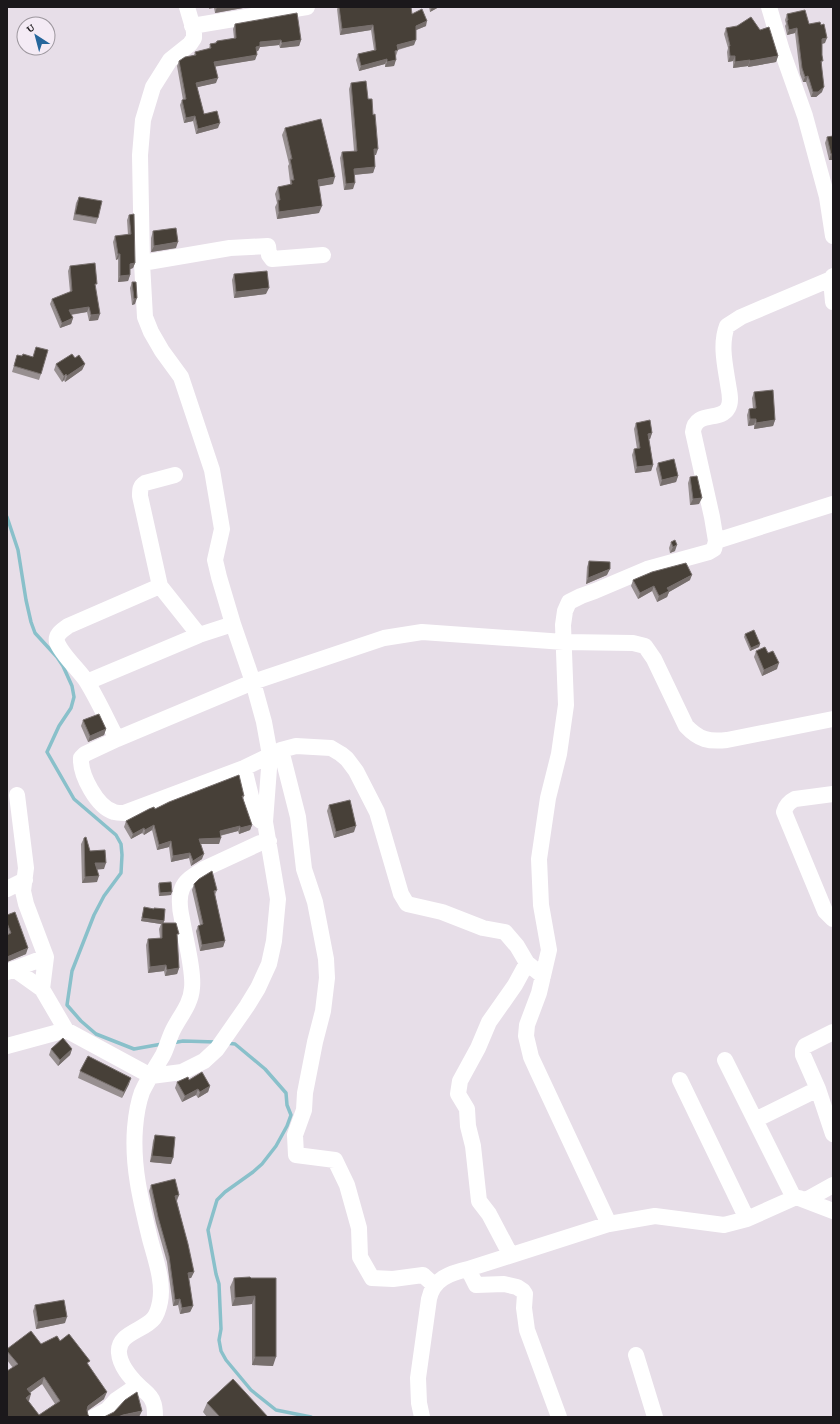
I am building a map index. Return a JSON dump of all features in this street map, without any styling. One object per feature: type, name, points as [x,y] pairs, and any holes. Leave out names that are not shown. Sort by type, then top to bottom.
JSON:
[{"type":"street","points":[[187,7],[194,38],[190,44],[170,60],[153,87],[144,120],[140,155],[142,263],[145,317],[151,332],[162,351],[181,377],[212,470],[222,529],[215,560],[219,577],[253,682],[264,722],[298,817],[304,869],[315,902],[322,933],[327,978],[323,1010],[305,1093],[304,1110],[295,1135],[296,1155],[335,1160],[347,1185],[359,1228],[360,1257],[372,1278],[393,1279],[423,1275],[434,1285]]},
{"type":"street","points":[[192,26],[307,7]]},
{"type":"street","points":[[769,7],[805,116],[827,197],[833,236]]},
{"type":"street","points":[[142,263],[245,247],[268,246],[269,256],[272,259],[323,255]]},
{"type":"street","points":[[609,1224],[537,1070],[526,1036],[527,1025],[539,993],[549,950],[541,905],[539,859],[548,798],[559,754],[566,705],[564,642],[565,611],[569,602],[580,596],[647,568],[709,552],[714,549],[716,541],[693,428],[697,421],[722,413],[726,410],[730,403],[723,338],[727,326],[741,317],[832,278],[833,302]]},
{"type":"street","points":[[176,475],[145,483],[140,489],[140,496],[160,586],[200,635]]},
{"type":"street","points":[[716,541],[833,504]]},
{"type":"street","points":[[117,739],[87,682],[57,643],[58,634],[68,626],[160,586]]},
{"type":"street","points":[[87,682],[200,635],[233,624]]},
{"type":"street","points":[[543,976],[527,963],[517,946],[505,932],[482,928],[442,912],[407,904],[401,894],[377,812],[356,771],[347,759],[336,750],[324,747],[296,746],[276,753],[244,768],[124,813],[115,812],[106,808],[98,800],[90,788],[80,764],[81,758],[85,754],[117,739],[253,682],[384,638],[422,632],[564,642],[633,643],[645,646],[654,660],[686,726],[702,739],[715,741],[727,740],[833,719]]},
{"type":"street","points":[[10,970],[42,989],[66,1030],[151,1076],[182,1072],[204,1061],[220,1045],[258,988],[269,964],[274,941],[278,900],[266,822],[276,753]]},
{"type":"street","points":[[244,768],[256,817],[261,821],[266,822]]},
{"type":"street","points":[[833,794],[796,799],[786,806],[784,812],[825,911],[833,920]]},
{"type":"street","points":[[17,795],[26,868],[23,891],[26,904],[46,957],[42,989]]},
{"type":"street","points":[[154,1417],[154,1403],[148,1394],[125,1370],[121,1361],[119,1348],[125,1338],[154,1318],[161,1299],[159,1276],[141,1203],[135,1163],[135,1128],[142,1092],[164,1053],[174,1029],[190,1000],[193,988],[192,972],[180,908],[180,896],[182,889],[191,878],[204,869],[269,841]]},
{"type":"street","points":[[7,889],[25,880]]},
{"type":"street","points":[[10,970],[46,957]]},
{"type":"street","points":[[509,1256],[508,1250],[489,1214],[479,1201],[473,1146],[468,1126],[467,1109],[458,1094],[460,1081],[478,1048],[489,1022],[515,985],[527,963]]},
{"type":"street","points":[[7,1046],[66,1030]]},
{"type":"street","points":[[833,1032],[805,1046],[803,1050],[803,1055],[818,1089],[833,1134]]},
{"type":"street","points":[[725,1060],[755,1120],[800,1199],[833,1211]]},
{"type":"street","points":[[680,1080],[747,1219]]},
{"type":"street","points":[[755,1120],[818,1089]]},
{"type":"street","points":[[422,1417],[418,1403],[418,1378],[430,1292],[434,1285],[442,1278],[454,1272],[468,1269],[609,1224],[655,1216],[724,1225],[747,1219],[833,1185]]},
{"type":"street","points":[[468,1269],[476,1285],[504,1284],[517,1287],[525,1294],[524,1308],[527,1330],[559,1417]]},
{"type":"street","points":[[636,1355],[655,1417]]},
{"type":"street","points":[[94,1417],[107,1410],[116,1400],[138,1385]]},
{"type":"building","points":[[339,7],[411,7],[412,14],[422,9],[427,21],[416,26],[416,40],[397,45],[398,50],[395,51],[396,60],[387,62],[387,59],[361,66],[358,54],[376,50],[373,25],[342,29]]},
{"type":"building","points":[[805,10],[809,24],[820,22],[821,25],[824,24],[827,38],[822,39],[823,61],[821,61],[824,87],[818,92],[813,92],[808,76],[805,77],[802,68],[797,28],[789,30],[787,21],[787,14]]},
{"type":"building","points":[[297,13],[301,40],[282,43],[281,40],[260,42],[260,46],[256,47],[257,55],[214,62],[218,78],[196,83],[204,114],[217,111],[220,123],[198,129],[195,116],[186,118],[182,100],[186,99],[179,61],[185,57],[196,55],[195,52],[211,48],[210,44],[216,43],[217,41],[236,38],[235,24]]},
{"type":"building","points":[[751,17],[760,30],[769,27],[778,56],[735,62],[735,56],[730,56],[730,46],[726,28],[737,26]]},
{"type":"building","points":[[366,81],[368,99],[372,99],[373,115],[375,114],[378,149],[374,149],[375,167],[354,169],[355,183],[346,184],[342,152],[357,151],[351,83]]},
{"type":"building","points":[[321,119],[335,177],[318,180],[322,206],[279,212],[278,200],[280,200],[278,187],[292,184],[291,180],[294,180],[290,159],[292,159],[285,128]]},
{"type":"building","points":[[833,136],[833,154],[831,154],[827,137]]},
{"type":"building","points":[[79,197],[102,201],[98,218],[75,214]]},
{"type":"building","points":[[134,214],[135,263],[130,264],[130,275],[120,276],[120,254],[118,254],[115,236],[131,234],[129,215]]},
{"type":"building","points":[[176,228],[178,242],[154,246],[153,231]]},
{"type":"building","points":[[95,263],[97,284],[95,284],[100,314],[91,315],[89,307],[69,310],[73,318],[62,323],[52,299],[72,291],[70,266]]},
{"type":"building","points":[[267,271],[269,288],[236,292],[234,274]]},
{"type":"building","points":[[132,282],[136,282],[137,298],[134,299]]},
{"type":"building","points":[[36,347],[48,350],[41,374],[14,366],[17,355],[22,356],[23,354],[33,357]]},
{"type":"building","points":[[72,354],[75,358],[79,355],[85,364],[67,376],[66,374],[64,376],[56,364]]},
{"type":"building","points":[[773,390],[775,420],[756,423],[756,419],[750,419],[749,409],[756,408],[754,392]]},
{"type":"building","points":[[650,420],[652,433],[648,434],[653,465],[637,467],[634,449],[640,448],[636,423]]},
{"type":"building","points":[[674,459],[678,476],[662,480],[658,463]]},
{"type":"building","points":[[697,476],[702,498],[693,499],[690,477]]},
{"type":"building","points":[[675,540],[677,545],[673,547],[671,542]]},
{"type":"building","points":[[589,561],[610,562],[610,569],[588,578]]},
{"type":"building","points":[[686,563],[692,575],[667,588],[669,591],[659,596],[654,586],[640,593],[633,580],[652,572]]},
{"type":"building","points":[[754,630],[760,644],[751,648],[745,634]]},
{"type":"building","points":[[765,647],[768,653],[773,651],[779,663],[764,670],[756,651]]},
{"type":"building","points":[[99,714],[106,729],[90,736],[83,720]]},
{"type":"building","points":[[239,775],[244,796],[242,796],[252,825],[240,828],[240,826],[220,831],[221,838],[199,839],[204,854],[193,861],[190,853],[173,856],[171,841],[159,845],[154,825],[133,834],[126,821],[149,809],[154,807],[155,809],[169,802]]},
{"type":"building","points":[[350,800],[356,826],[336,832],[329,805]]},
{"type":"building","points":[[86,837],[90,851],[105,850],[106,863],[95,863],[99,876],[85,877],[84,838]]},
{"type":"building","points":[[212,871],[217,890],[214,891],[225,941],[202,945],[198,926],[203,924],[194,884]]},
{"type":"building","points":[[171,882],[172,892],[160,893],[159,883]]},
{"type":"building","points":[[144,907],[165,909],[164,921],[142,918]]},
{"type":"building","points":[[15,912],[28,948],[7,957],[7,935],[11,933],[7,923],[7,915]]},
{"type":"building","points":[[162,923],[176,923],[179,934],[177,934],[179,968],[167,970],[166,965],[150,967],[148,939],[162,938]]},
{"type":"building","points":[[63,1038],[72,1049],[60,1060],[51,1049]]},
{"type":"building","points":[[88,1056],[131,1078],[124,1092],[80,1071]]},
{"type":"building","points":[[202,1072],[210,1086],[200,1092],[198,1089],[185,1096],[177,1082],[188,1077],[189,1080]]},
{"type":"building","points":[[155,1135],[175,1137],[173,1158],[152,1156]]},
{"type":"building","points":[[175,1179],[179,1195],[175,1196],[194,1272],[188,1273],[193,1306],[182,1308],[180,1299],[175,1300],[169,1256],[151,1185]]},
{"type":"building","points":[[234,1278],[276,1278],[276,1357],[255,1357],[255,1296],[235,1298]]},
{"type":"building","points":[[64,1300],[67,1317],[38,1322],[35,1305]]},
{"type":"building","points":[[31,1331],[41,1344],[57,1336],[60,1341],[69,1334],[90,1361],[87,1363],[107,1392],[88,1406],[87,1410],[90,1417],[7,1417],[7,1371],[18,1364],[7,1349]],"holes":[[[44,1377],[60,1401],[39,1415],[26,1398],[31,1394],[27,1389]]]},
{"type":"building","points":[[233,1379],[268,1417],[220,1417],[207,1403]]},
{"type":"building","points":[[137,1392],[142,1411],[118,1417],[104,1417],[114,1412],[125,1400]]},
{"type":"waterway","points":[[7,517],[18,550],[26,600],[35,633],[57,657],[63,666],[72,686],[74,697],[71,708],[59,726],[47,752],[74,799],[116,835],[121,844],[121,873],[104,896],[94,915],[72,971],[67,1005],[81,1021],[96,1034],[134,1049],[162,1044]]},
{"type":"waterway","points":[[172,1043],[183,1041],[216,1042]]},
{"type":"waterway","points":[[226,1043],[235,1044],[265,1069],[286,1093],[287,1105],[291,1115],[276,1146],[262,1164],[225,1192],[217,1200],[208,1230],[219,1284],[221,1329],[219,1340],[221,1351],[226,1360],[251,1390],[276,1410],[311,1417]]}]
